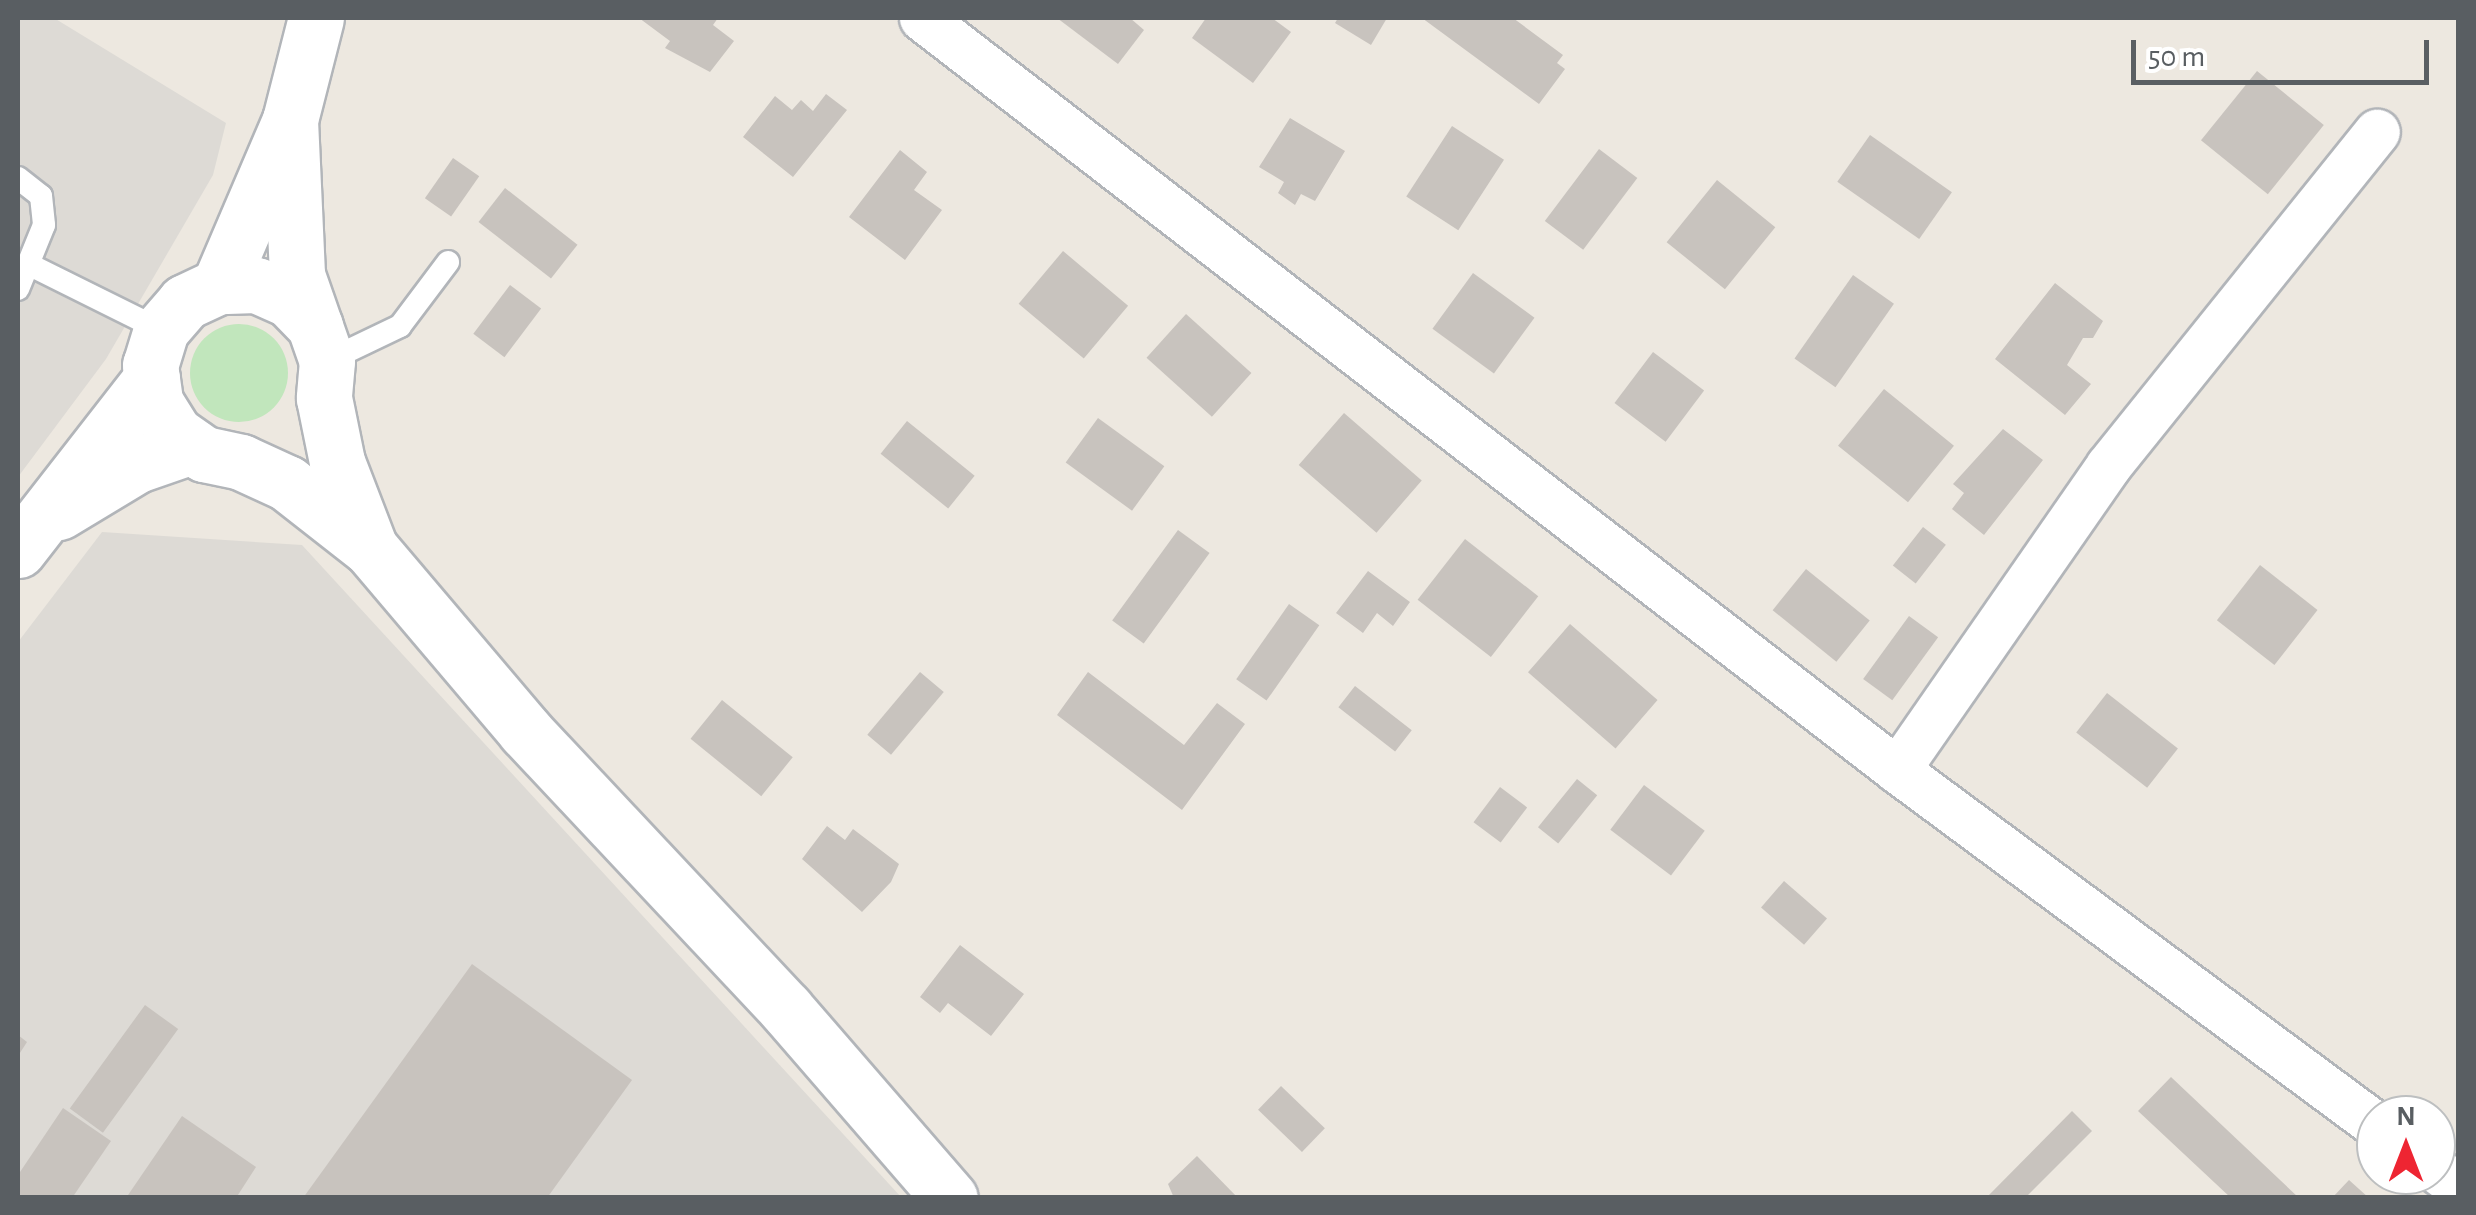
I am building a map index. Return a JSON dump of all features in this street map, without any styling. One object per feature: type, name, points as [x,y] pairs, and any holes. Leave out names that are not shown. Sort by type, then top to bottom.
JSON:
[{"type":"street","points":[[218,286],[290,120],[316,18]]},
{"type":"street","points":[[922,18],[1897,770],[2356,1110]]},
{"type":"street","points":[[290,120],[295,262],[322,362],[337,462],[370,548]]},
{"type":"street","points":[[1897,770],[2108,466],[2378,132]]},
{"type":"street","points":[[256,285],[290,300],[322,362],[306,431],[277,453],[216,454],[137,465],[26,538],[156,354],[185,302],[218,286],[256,285]]},
{"type":"street","points":[[156,354],[154,402],[174,433],[288,484],[370,548],[526,730],[786,1009],[950,1198]]},
{"type":"lane","points":[[18,178],[41,196],[44,224],[18,289]]},
{"type":"lane","points":[[322,362],[400,326],[448,262]]},
{"type":"lane","points":[[28,264],[156,354]]},
{"type":"shaded area","points":[[18,18],[54,18],[226,123],[213,175],[106,359],[18,477]]},
{"type":"shaded area","points":[[102,532],[302,545],[901,1197],[18,1197],[18,642]]},
{"type":"green space","points":[[239,324],[258,328],[274,338],[284,354],[288,373],[284,392],[274,408],[258,418],[239,422],[220,418],[204,408],[194,392],[190,373],[194,354],[204,338],[220,328]]},
{"type":"building","points":[[639,18],[718,18],[713,25],[734,41],[710,72],[665,48],[670,41]]},
{"type":"building","points":[[1057,18],[1130,18],[1144,30],[1118,64]]},
{"type":"building","points":[[1206,18],[1272,18],[1291,32],[1253,83],[1192,38]]},
{"type":"building","points":[[1338,18],[1387,18],[1371,45],[1335,23]]},
{"type":"building","points":[[1422,18],[1513,18],[1563,55],[1557,63],[1565,69],[1539,104]]},
{"type":"building","points":[[2257,71],[2324,125],[2268,194],[2201,140]]},
{"type":"building","points":[[826,94],[847,110],[793,177],[743,137],[775,96],[792,110],[801,100],[813,111]]},
{"type":"building","points":[[1290,118],[1345,151],[1315,201],[1301,194],[1295,205],[1278,193],[1284,182],[1259,167]]},
{"type":"building","points":[[1452,126],[1504,160],[1458,230],[1406,196]]},
{"type":"building","points":[[1870,135],[1952,192],[1919,239],[1837,182]]},
{"type":"building","points":[[1599,149],[1637,178],[1583,250],[1545,221]]},
{"type":"building","points":[[900,150],[927,172],[914,190],[942,210],[905,260],[849,217]]},
{"type":"building","points":[[453,158],[479,176],[451,216],[425,198]]},
{"type":"building","points":[[1717,180],[1775,227],[1725,289],[1667,242]]},
{"type":"building","points":[[505,188],[577,245],[551,279],[479,222]]},
{"type":"building","points":[[1063,251],[1128,306],[1084,358],[1019,304]]},
{"type":"building","points":[[1473,273],[1534,318],[1494,373],[1432,329]]},
{"type":"building","points":[[1853,275],[1894,304],[1835,387],[1794,359]]},
{"type":"building","points":[[2055,283],[2103,321],[2093,338],[2083,338],[2067,365],[2091,384],[2065,415],[1995,359]]},
{"type":"building","points":[[510,285],[541,308],[504,357],[473,334]]},
{"type":"building","points":[[1186,314],[1251,373],[1212,417],[1147,358]]},
{"type":"building","points":[[1653,352],[1704,391],[1666,442],[1614,403]]},
{"type":"building","points":[[1884,389],[1954,446],[1908,502],[1838,446]]},
{"type":"building","points":[[1344,413],[1422,481],[1376,533],[1299,465]]},
{"type":"building","points":[[1098,418],[1164,466],[1132,511],[1066,462]]},
{"type":"building","points":[[907,421],[975,476],[948,508],[881,454]]},
{"type":"building","points":[[2003,429],[2043,460],[1984,535],[1952,509],[1964,493],[1953,484]]},
{"type":"building","points":[[1923,527],[1946,545],[1916,583],[1893,566]]},
{"type":"building","points":[[1178,530],[1210,553],[1144,644],[1112,621]]},
{"type":"building","points":[[1465,539],[1538,596],[1491,657],[1418,600]]},
{"type":"building","points":[[2260,565],[2318,610],[2274,665],[2217,620]]},
{"type":"building","points":[[1806,569],[1870,621],[1836,662],[1773,610]]},
{"type":"building","points":[[1368,571],[1410,602],[1393,626],[1377,613],[1363,633],[1336,613]]},
{"type":"building","points":[[1289,604],[1319,625],[1267,701],[1236,679]]},
{"type":"building","points":[[1909,616],[1938,637],[1892,700],[1863,679]]},
{"type":"building","points":[[1570,624],[1658,700],[1616,748],[1528,672]]},
{"type":"building","points":[[920,672],[944,692],[891,755],[867,735]]},
{"type":"building","points":[[1088,672],[1184,745],[1217,703],[1245,724],[1182,810],[1057,715]]},
{"type":"building","points":[[1355,686],[1412,730],[1395,752],[1338,707]]},
{"type":"building","points":[[2107,693],[2178,748],[2147,788],[2076,732]]},
{"type":"building","points":[[722,700],[793,757],[761,796],[691,739]]},
{"type":"building","points":[[1577,779],[1597,795],[1558,844],[1538,827]]},
{"type":"building","points":[[1644,785],[1705,831],[1671,875],[1610,830]]},
{"type":"building","points":[[1500,787],[1527,807],[1501,843],[1474,822]]},
{"type":"building","points":[[827,826],[845,840],[853,829],[899,864],[891,882],[862,912],[802,859]]},
{"type":"building","points":[[1784,881],[1827,918],[1804,945],[1761,907]]},
{"type":"building","points":[[960,945],[1024,994],[991,1036],[948,1003],[940,1013],[920,997]]},
{"type":"building","points":[[472,964],[632,1080],[547,1198],[303,1198]]},
{"type":"building","points":[[145,1005],[178,1029],[103,1133],[70,1109]]},
{"type":"building","points":[[18,1035],[27,1042],[18,1056]]},
{"type":"building","points":[[2171,1077],[2299,1198],[2231,1198],[2138,1111]]},
{"type":"building","points":[[1281,1086],[1325,1128],[1302,1152],[1258,1110]]},
{"type":"building","points":[[63,1108],[111,1141],[72,1198],[18,1198],[18,1175]]},
{"type":"building","points":[[2072,1111],[2092,1131],[2025,1198],[1986,1198]]},
{"type":"building","points":[[182,1116],[256,1167],[236,1198],[126,1198]]},
{"type":"building","points":[[1197,1156],[1238,1198],[1174,1198],[1168,1184]]},
{"type":"building","points":[[2349,1180],[2356,1186],[2356,1195],[2369,1198],[2332,1198]]}]
